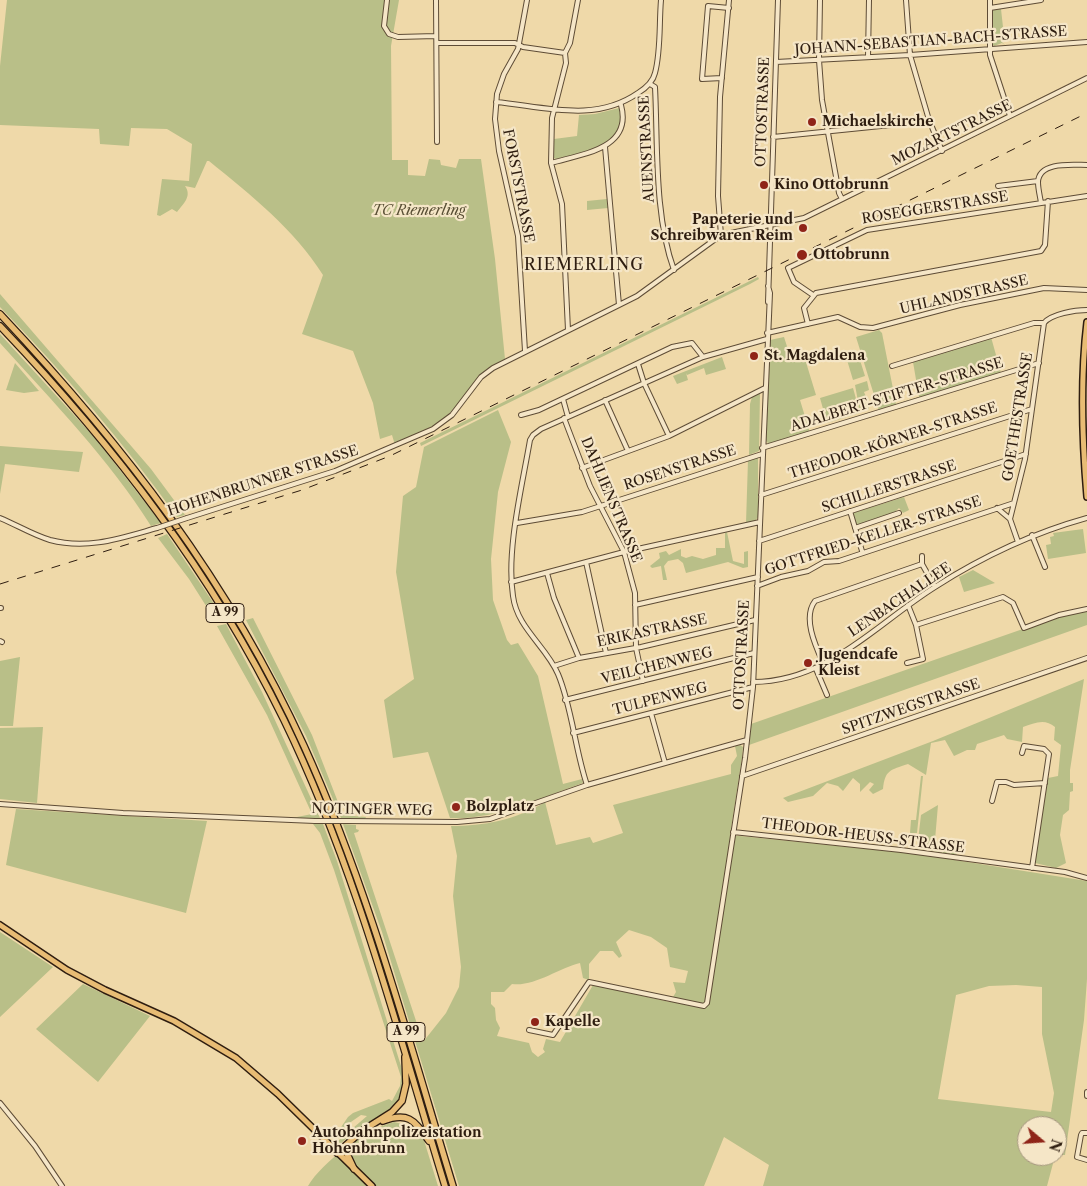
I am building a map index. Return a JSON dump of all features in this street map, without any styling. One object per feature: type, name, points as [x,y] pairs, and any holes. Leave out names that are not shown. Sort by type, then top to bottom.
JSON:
[{"type":"highway","name":"A 99","points":[[0,314],[76,397],[151,490],[201,560],[273,683],[319,780],[357,879],[399,1007],[453,1186]]},
{"type":"highway","name":"A 99","points":[[0,326],[71,403],[129,472],[194,564],[247,651],[288,728],[326,818],[366,928],[445,1186]]},
{"type":"highway","points":[[338,1153],[398,1107],[405,1093],[405,1052]]},
{"type":"highway","points":[[376,1123],[393,1117],[408,1118],[420,1127],[432,1145]]},
{"type":"highway","points":[[350,1142],[347,1154],[354,1169]]},
{"type":"main road","points":[[1087,322],[1082,418],[1087,497]]},
{"type":"main road","points":[[0,925],[79,976],[170,1018],[219,1047],[278,1094],[372,1186]]},
{"type":"street","points":[[387,0],[384,26],[389,34],[398,37],[436,36]]},
{"type":"street","points":[[436,0],[437,142]]},
{"type":"street","name":"FORSTSTRASSE","points":[[525,351],[519,244],[496,138],[496,102],[502,80],[518,45],[527,0]]},
{"type":"street","points":[[568,330],[562,204],[551,163],[554,108],[566,63],[565,53],[570,43],[578,0]]},
{"type":"street","name":"AUENSTRASSE","points":[[661,0],[656,71],[650,84],[655,87],[658,181],[662,213],[674,270]]},
{"type":"street","points":[[721,235],[718,173],[722,78],[730,0]]},
{"type":"street","name":"OTTOSTRASSE","points":[[529,1030],[553,1035],[589,982],[706,1005],[742,776],[753,684],[778,0]]},
{"type":"street","points":[[820,0],[819,60],[822,100],[839,194],[842,199]]},
{"type":"street","points":[[868,57],[869,0]]},
{"type":"street","points":[[906,0],[910,55],[930,121],[942,151]]},
{"type":"street","points":[[990,0],[990,49],[996,76],[1010,116]]},
{"type":"street","points":[[990,8],[1041,0]]},
{"type":"street","points":[[722,78],[702,80],[704,37],[708,6],[729,8]]},
{"type":"street","name":"JOHANN-SEBASTIAN-BACH-STRASSE","points":[[776,62],[910,55],[1087,42]]},
{"type":"street","points":[[437,43],[515,43],[565,53]]},
{"type":"street","name":"MOZARTSTRASSE","points":[[770,226],[804,218],[1087,78]]},
{"type":"street","points":[[496,102],[583,112],[604,110],[621,105],[650,84]]},
{"type":"street","points":[[551,163],[605,147],[615,138],[620,129],[623,119],[621,105]]},
{"type":"street","points":[[773,137],[930,121]]},
{"type":"street","points":[[605,147],[619,305]]},
{"type":"street","points":[[1041,202],[1038,181],[1043,171],[1051,167],[1087,165]]},
{"type":"street","points":[[998,186],[1038,181]]},
{"type":"street","name":"ROSEGGERSTRASSE","points":[[813,295],[792,279],[788,271],[794,264],[867,230],[1087,196]]},
{"type":"street","points":[[808,324],[804,308],[813,295],[1043,249],[1048,202]]},
{"type":"street","name":"HOHENBRUNNER STRASSE","points":[[0,518],[45,538],[74,544],[108,542],[335,472],[433,429],[459,408],[486,373],[525,351],[642,293],[721,235],[770,226]]},
{"type":"street","name":"UHLANDSTRASSE","points":[[767,333],[838,318],[860,327],[873,328],[960,305],[1044,288],[1087,290]]},
{"type":"street","points":[[892,366],[1034,323],[1044,323],[1046,320],[1087,310]]},
{"type":"street","name":"GOETHESTRASSE","points":[[1010,519],[1026,454],[1044,323]]},
{"type":"street","points":[[587,785],[565,700],[554,666],[518,615],[513,597],[511,582],[517,523],[530,440],[536,432],[566,417],[703,357],[767,339]]},
{"type":"street","points":[[521,415],[530,414],[688,342],[694,344],[703,357]]},
{"type":"street","name":"ADALBERT-STIFTER-STRASSE","points":[[762,448],[1039,363]]},
{"type":"street","points":[[638,364],[644,383],[669,436]]},
{"type":"street","points":[[582,468],[669,436],[765,388]]},
{"type":"street","name":"DAHLIENSTRASSE","points":[[563,399],[566,417],[582,468],[624,552],[634,585],[636,648],[643,681]]},
{"type":"street","points":[[606,400],[628,451]]},
{"type":"street","name":"THEODOR-KÖRNER-STRASSE","points":[[761,495],[1032,408]]},
{"type":"street","name":"ROSENSTRASSE","points":[[517,523],[554,518],[601,506],[762,454]]},
{"type":"street","name":"SCHILLERSTRASSE","points":[[759,540],[1026,454]]},
{"type":"street","name":"GOTTFRIED-KELLER-STRASSE","points":[[757,586],[774,579],[808,571],[824,562],[839,560],[1014,503]]},
{"type":"street","name":"GOTTFRIED-KELLER-STRASSE","points":[[997,508],[1010,519]]},
{"type":"street","points":[[850,511],[862,551]]},
{"type":"street","points":[[855,528],[899,513]]},
{"type":"street","name":"LENBACHALLEE","points":[[753,684],[774,681],[816,669],[935,587],[1018,542],[1087,518]]},
{"type":"street","points":[[1010,519],[1018,542]]},
{"type":"street","points":[[511,582],[624,552],[760,522]]},
{"type":"street","points":[[1032,536],[1045,567]]},
{"type":"street","points":[[922,556],[922,564],[935,587]]},
{"type":"street","points":[[586,562],[606,653]]},
{"type":"street","points":[[824,665],[810,620],[810,608],[815,601],[922,564]]},
{"type":"street","points":[[547,572],[554,598],[579,658]]},
{"type":"street","points":[[635,605],[758,577]]},
{"type":"street","points":[[916,625],[1003,597],[1013,603],[1024,628],[1058,615],[1087,609]]},
{"type":"street","points":[[907,663],[922,659],[916,625],[908,605]]},
{"type":"street","name":"ERIKASTRASSE","points":[[554,666],[579,658],[636,648],[755,620]]},
{"type":"street","name":"VEILCHENWEG","points":[[565,700],[754,653]]},
{"type":"street","name":"SPITZWEGSTRASSE","points":[[742,776],[1087,658]]},
{"type":"street","points":[[816,669],[827,695]]},
{"type":"street","name":"TULPENWEG","points":[[573,733],[753,684]]},
{"type":"street","points":[[651,713],[665,763]]},
{"type":"street","name":"NOTINGER WEG","points":[[0,804],[315,821],[475,822],[506,815],[587,785],[747,740]]},
{"type":"street","points":[[1023,751],[1047,752],[1045,783],[1032,868]]},
{"type":"street","points":[[992,801],[996,782],[1014,784],[1045,783]]},
{"type":"street","name":"THEODOR-HEUSS-STRASSE","points":[[733,832],[991,862],[1065,872],[1087,878]]},
{"type":"street","points":[[0,1103],[35,1146],[62,1186]]},
{"type":"street","points":[[1087,1133],[1080,1135],[1077,1157],[1087,1160]]},
{"type":"green space","name":"TC Riemerling","points":[[7,0],[399,0],[391,46],[392,160],[408,160],[408,175],[425,176],[429,159],[440,160],[441,165],[456,168],[459,159],[481,159],[495,259],[505,359],[480,376],[463,400],[441,422],[395,445],[392,435],[380,439],[373,403],[353,351],[302,334],[323,275],[299,243],[271,213],[207,161],[195,188],[185,186],[188,193],[177,212],[172,209],[160,216],[157,215],[162,179],[189,181],[192,144],[167,129],[131,128],[129,146],[100,144],[99,129],[0,125],[0,66]]},
{"type":"green space","points":[[1001,9],[1003,27],[1000,29],[1002,42],[1005,45],[1002,43],[994,46],[992,44],[992,10]]},
{"type":"green space","points":[[619,108],[622,120],[619,130],[612,138],[590,150],[554,158],[554,139],[577,136],[579,115],[595,114]]},
{"type":"green space","points":[[607,199],[608,208],[587,210],[587,201]]},
{"type":"green space","points":[[758,277],[759,279],[750,284],[421,446],[420,443]]},
{"type":"green space","points":[[0,294],[151,469],[185,515],[177,517],[93,409],[0,307]]},
{"type":"green space","points":[[879,330],[882,333],[896,404],[919,397],[913,362],[991,337],[1001,373],[879,411],[856,337]]},
{"type":"green space","points":[[0,334],[95,438],[161,523],[151,526],[135,501],[99,454],[0,343]]},
{"type":"green space","points":[[784,337],[792,362],[805,359],[816,395],[800,400],[810,433],[769,444],[765,440],[770,340]]},
{"type":"green space","points":[[722,357],[726,369],[706,375],[704,368],[687,375],[686,373],[688,380],[677,384],[673,376]]},
{"type":"green space","points":[[859,357],[865,376],[853,380],[847,360]]},
{"type":"green space","points":[[15,363],[39,391],[24,393],[6,390]]},
{"type":"green space","points":[[867,381],[869,390],[864,392],[869,409],[860,412],[855,385]]},
{"type":"green space","points":[[853,388],[860,413],[827,423],[820,398]]},
{"type":"green space","points":[[760,392],[759,451],[749,455],[750,404],[752,397]]},
{"type":"green space","points":[[498,410],[511,442],[498,492],[491,559],[493,600],[507,640],[511,645],[518,643],[538,676],[563,784],[582,779],[583,783],[501,812],[467,818],[450,818],[428,752],[393,758],[384,700],[414,679],[396,572],[403,496],[416,487],[424,447]]},
{"type":"green space","points":[[0,446],[83,452],[79,472],[5,464],[0,494]]},
{"type":"green space","points":[[758,457],[758,517],[755,521],[746,523],[748,460]]},
{"type":"green space","points":[[904,497],[909,510],[903,513],[899,508],[891,516],[857,526],[853,513]]},
{"type":"green space","points":[[1083,529],[1086,553],[1048,559],[1046,545],[1051,544],[1050,537],[1054,536],[1053,533]]},
{"type":"green space","points":[[727,532],[733,561],[744,564],[744,552],[748,551],[748,567],[743,568],[728,562],[686,573],[683,563],[678,559],[668,561],[664,566],[667,580],[663,580],[661,566],[652,568],[650,566],[660,558],[659,553],[666,551],[669,555],[681,549],[681,556],[686,558],[692,556],[703,559],[716,555],[716,548],[725,548],[725,533]]},
{"type":"green space","points":[[167,534],[225,620],[215,620],[189,579],[158,538]]},
{"type":"green space","points":[[973,570],[995,583],[964,592],[959,577]]},
{"type":"green space","points":[[1087,611],[1087,625],[749,745],[751,724],[1060,616]]},
{"type":"green space","points":[[253,618],[312,735],[343,815],[366,817],[365,819],[341,818],[306,736],[246,620]]},
{"type":"green space","points":[[226,624],[262,692],[320,818],[292,818],[312,814],[267,715],[217,626]]},
{"type":"green space","points":[[20,657],[13,726],[0,726],[0,661]]},
{"type":"green space","points":[[1084,679],[1070,770],[1070,783],[1073,783],[1073,791],[1070,792],[1069,810],[1063,815],[1060,835],[1066,863],[1056,868],[1035,863],[1048,778],[1058,776],[1061,745],[1054,740],[1055,727],[1051,724],[1039,722],[1023,727],[1022,742],[1007,739],[1004,735],[977,744],[975,750],[967,750],[954,756],[945,740],[931,743],[926,775],[908,764],[889,772],[885,778],[883,789],[873,794],[869,790],[874,784],[870,782],[860,792],[860,784],[853,778],[843,791],[838,786],[827,783],[813,796],[788,802],[783,798],[933,741]]},
{"type":"green space","points":[[43,727],[37,803],[0,799],[0,728]]},
{"type":"green space","points":[[740,745],[743,747],[742,758],[730,835],[917,854],[1087,881],[1087,979],[1084,1020],[1067,1141],[1067,1116],[1017,1116],[1017,1166],[1052,1166],[1047,1186],[763,1186],[769,1165],[724,1137],[704,1186],[459,1186],[382,932],[343,824],[356,825],[356,829],[359,830],[354,833],[423,1042],[446,1013],[459,987],[461,967],[453,896],[457,856],[451,826],[476,825],[500,821],[523,813],[545,802],[556,845],[590,837],[593,843],[623,833],[613,805],[731,774],[731,765],[737,756],[735,746]],"holes":[[[629,930],[651,937],[667,948],[670,967],[688,971],[685,983],[673,982],[676,992],[670,1002],[593,985],[560,1042],[546,1039],[543,1049],[545,1052],[538,1057],[532,1052],[529,1043],[497,1036],[500,1028],[496,1020],[495,1008],[491,1004],[491,992],[504,992],[512,984],[529,983],[580,963],[583,978],[589,980],[589,964],[600,951],[613,951],[619,958],[622,956],[616,942]],[[1016,985],[1042,987],[1042,1034],[1054,1093],[1051,1112],[938,1099],[956,995],[989,986]]]},
{"type":"green space","points":[[921,776],[923,776],[917,833],[910,833],[911,820],[916,820]]},
{"type":"green space","points":[[938,805],[935,840],[927,850],[917,849],[921,815]]},
{"type":"green space","points":[[16,809],[207,821],[186,913],[6,865]]},
{"type":"green space","points":[[313,824],[323,824],[337,861],[401,1066],[403,1079],[400,1098],[395,1104],[340,1144],[338,1141],[367,1116],[361,1115],[348,1124],[339,1135],[337,1133],[348,1117],[353,1113],[389,1099],[392,1101],[400,1086],[401,1077],[334,870],[320,833]]},
{"type":"green space","points":[[939,840],[950,841],[957,855],[930,851]]},
{"type":"green space","points":[[0,932],[53,967],[0,1017]]},
{"type":"green space","points":[[83,984],[150,1016],[98,1082],[36,1029]]},
{"type":"green space","points":[[394,1122],[415,1127],[423,1137],[438,1186],[308,1186],[324,1167],[346,1147],[383,1125]]},
{"type":"railway","points":[[0,584],[302,490],[390,456],[1087,113]]},
{"type":"place","name":"Michaelskirche","points":[[812,122]]},
{"type":"place","name":"Kino Ottobrunn","points":[[764,185]]},
{"type":"place","name":"Papeterie und Schreibwaren Reim","points":[[803,228]]},
{"type":"place","name":"Ottobrunn","points":[[802,255]]},
{"type":"place","name":"St. Magdalena","points":[[754,356]]},
{"type":"place","name":"Jugendcafe Kleist","points":[[808,663]]},
{"type":"place","name":"Bolzplatz","points":[[456,807]]},
{"type":"place","name":"Kapelle","points":[[535,1022]]},
{"type":"place","name":"Autobahnpolizeistation Hohenbrunn","points":[[302,1141]]},
{"type":"district","name":"RIEMERLING","points":[[584,265]]}]
